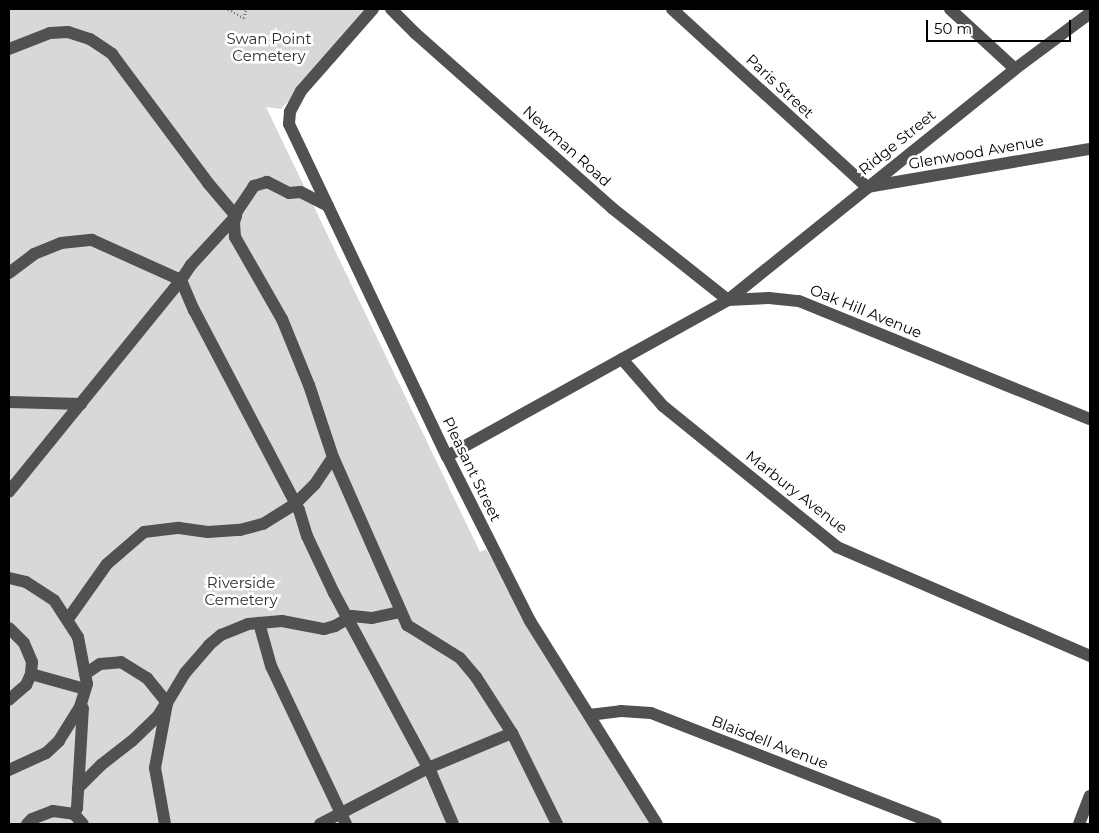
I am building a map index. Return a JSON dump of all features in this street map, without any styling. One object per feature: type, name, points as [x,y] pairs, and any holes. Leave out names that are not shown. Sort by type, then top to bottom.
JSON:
[{"type":"street","name":"Pleasant Street","points":[[373,9],[301,91],[290,112],[289,124],[294,138],[447,456],[530,621],[657,824]]},
{"type":"street","name":"Newman Road","points":[[391,9],[415,33],[605,201],[728,300]]},
{"type":"street","name":"Paris Street","points":[[672,9],[867,187]]},
{"type":"street","points":[[950,9],[1015,69]]},
{"type":"street","name":"Ridge Street","points":[[728,300],[1015,69],[1090,13]]},
{"type":"street","points":[[9,49],[50,33],[68,32],[90,40],[106,50],[122,66],[208,182],[236,216],[235,237],[282,320],[309,385],[333,457],[400,612],[407,625],[460,658],[487,693],[512,733],[556,824]]},
{"type":"street","name":"Glenwood Avenue","points":[[867,187],[1090,149]]},
{"type":"street","points":[[10,488],[81,404],[181,280],[190,265],[236,216],[254,186],[267,182],[289,193],[300,192],[328,206]]},
{"type":"street","points":[[9,273],[34,254],[43,250],[61,243],[92,240],[181,280],[194,310],[295,504],[307,536],[347,618],[428,768],[453,824]]},
{"type":"street","name":"Oak Hill Avenue","points":[[447,456],[728,300],[769,298],[799,301],[1090,419]]},
{"type":"street","name":"Marbury Avenue","points":[[622,359],[663,406],[837,547],[1090,656]]},
{"type":"street","points":[[9,402],[33,401],[81,404]]},
{"type":"street","points":[[68,619],[107,564],[144,532],[179,528],[208,532],[240,530],[263,524],[295,504],[315,484],[333,457]]},
{"type":"street","points":[[9,578],[26,582],[40,589],[54,600],[78,637],[85,674],[85,691],[77,808],[74,814]]},
{"type":"street","points":[[78,788],[101,765],[132,741],[158,716],[185,673],[209,645],[228,632],[259,623],[282,621],[324,629],[335,626],[352,616],[372,618],[400,612]]},
{"type":"street","points":[[259,623],[271,666],[343,819]]},
{"type":"street","points":[[9,628],[24,643],[32,662],[31,674],[26,685],[9,700]]},
{"type":"street","points":[[85,674],[100,664],[121,662],[147,678],[167,703],[155,768],[165,824]]},
{"type":"street","points":[[31,674],[85,691]]},
{"type":"street","points":[[9,770],[46,753],[59,741],[71,725],[85,691]]},
{"type":"street","name":"Blaisdell Avenue","points":[[589,715],[621,711],[652,713],[936,824]]},
{"type":"street","points":[[320,824],[343,819],[428,768],[512,733]]},
{"type":"street","points":[[1079,824],[1090,796]]},
{"type":"street","points":[[27,824],[32,819],[53,811],[74,814],[83,824]]},
{"type":"path","points":[[228,9],[244,18],[246,9]]},
{"type":"green space","name":"Riverside Cemetery","points":[[9,9],[371,9],[281,109],[266,107],[480,552],[486,549],[580,713],[653,824],[9,824]]},
{"type":"park label","name":"Swan Point Cemetery","points":[[269,46]]}]
